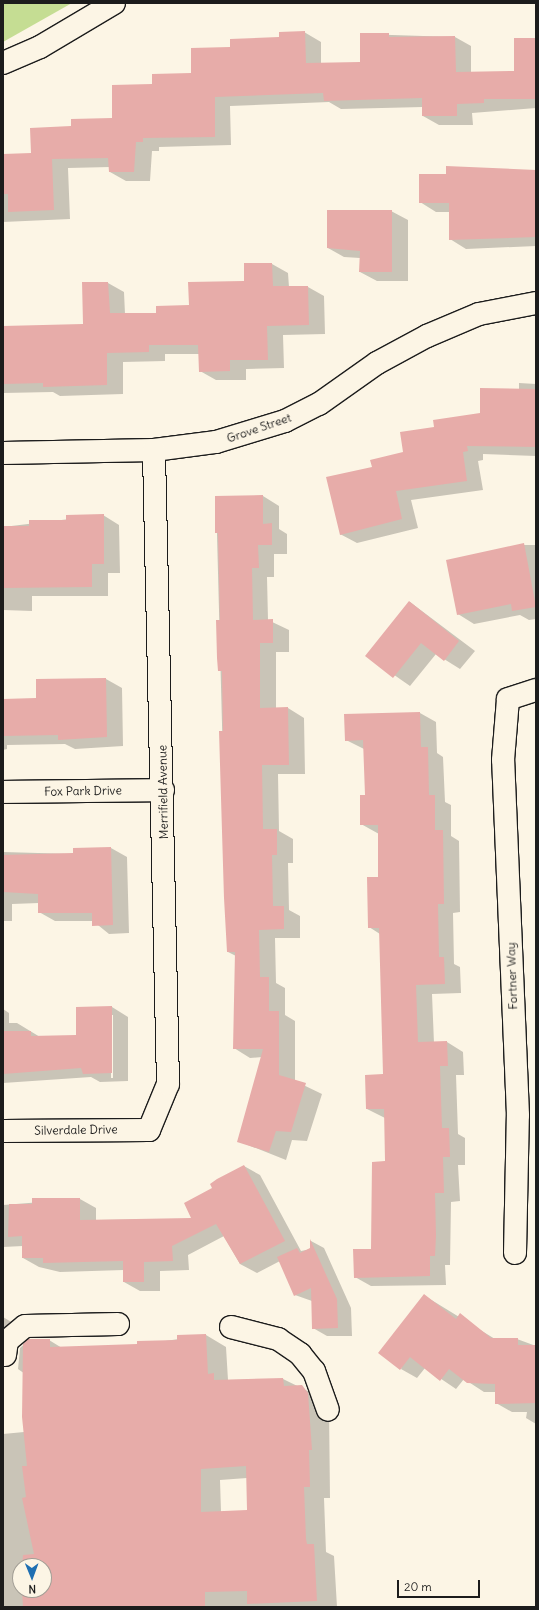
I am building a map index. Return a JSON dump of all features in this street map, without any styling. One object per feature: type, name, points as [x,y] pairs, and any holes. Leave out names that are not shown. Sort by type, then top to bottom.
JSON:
[{"type":"street","points":[[3,63],[40,47],[114,3]]},
{"type":"street","name":"Grove Street","points":[[3,453],[154,450],[216,442],[285,421],[319,404],[377,363],[426,336],[479,314],[536,302]]},
{"type":"street","name":"Merrifield Avenue","points":[[149,1130],[168,1084],[163,790],[154,450]]},
{"type":"street","name":"Fortner Way","points":[[515,1253],[527,1115],[503,760],[508,699],[536,690]]},
{"type":"street","name":"Fox Park Drive","points":[[3,792],[163,790]]},
{"type":"street","name":"Silverdale Drive","points":[[3,1132],[149,1130]]},
{"type":"street","points":[[5,1354],[7,1341],[25,1326],[118,1324]]},
{"type":"street","points":[[231,1327],[278,1339],[300,1354],[314,1371],[328,1410]]},
{"type":"green space","points":[[3,3],[72,3],[3,42]]},
{"type":"building","points":[[305,31],[306,63],[360,62],[360,33],[389,33],[389,37],[455,36],[456,72],[514,71],[514,38],[536,38],[536,99],[484,99],[484,103],[457,104],[457,116],[422,116],[422,98],[324,101],[323,93],[215,97],[215,137],[143,138],[143,142],[136,142],[134,172],[109,172],[108,158],[52,159],[54,210],[8,212],[8,194],[3,194],[3,154],[31,153],[30,128],[71,126],[71,119],[112,118],[112,85],[152,84],[152,74],[191,73],[191,48],[230,47],[230,39],[279,37],[279,32]]},
{"type":"building","points":[[446,166],[536,170],[536,237],[449,240],[449,203],[419,203],[419,174],[446,174]]},
{"type":"building","points":[[327,210],[392,210],[392,272],[359,272],[360,251],[327,248]]},
{"type":"building","points":[[244,263],[272,263],[273,286],[308,286],[309,325],[267,326],[268,360],[230,360],[230,371],[199,372],[198,345],[149,345],[149,352],[107,353],[107,385],[43,387],[43,383],[3,384],[3,326],[83,324],[82,282],[108,282],[110,313],[156,313],[156,306],[189,305],[188,282],[244,281]]},
{"type":"building","points":[[480,388],[536,389],[536,447],[467,446],[468,451],[463,452],[467,481],[396,491],[402,519],[340,535],[326,477],[372,467],[370,460],[403,452],[400,432],[434,427],[433,420],[480,413]]},
{"type":"building","points":[[263,495],[263,524],[272,523],[272,545],[258,545],[259,568],[252,568],[253,620],[273,619],[273,643],[260,643],[260,708],[288,707],[289,765],[262,765],[263,829],[277,829],[277,855],[272,855],[273,906],[284,906],[284,929],[259,930],[260,977],[269,977],[269,1011],[279,1011],[279,1075],[306,1083],[291,1132],[276,1131],[269,1152],[237,1142],[263,1049],[233,1049],[235,952],[227,952],[224,898],[219,731],[223,731],[222,671],[218,671],[217,658],[216,620],[220,620],[218,533],[215,533],[215,496]]},
{"type":"building","points":[[104,514],[104,564],[92,564],[92,587],[3,588],[3,526],[29,526],[29,520],[66,520],[66,515]]},
{"type":"building","points":[[524,543],[536,607],[512,611],[511,604],[457,615],[446,560]]},
{"type":"building","points":[[409,601],[459,641],[444,661],[421,643],[393,678],[365,656]]},
{"type":"building","points":[[106,678],[107,737],[58,740],[58,735],[3,736],[3,699],[36,698],[36,679]]},
{"type":"building","points":[[420,712],[421,747],[428,747],[429,795],[435,795],[435,830],[443,830],[444,904],[438,904],[439,957],[444,957],[445,984],[416,985],[418,1042],[447,1041],[448,1066],[440,1066],[442,1128],[449,1128],[450,1157],[443,1157],[444,1193],[435,1193],[435,1256],[430,1256],[430,1276],[354,1278],[353,1249],[371,1249],[372,1162],[385,1161],[384,1109],[366,1109],[365,1075],[383,1074],[379,928],[368,928],[367,877],[378,877],[378,825],[360,825],[360,795],[365,795],[363,740],[345,741],[344,714]]},
{"type":"building","points":[[111,847],[113,925],[92,926],[92,913],[38,913],[38,894],[3,892],[3,855],[73,853],[73,848]]},
{"type":"building","points":[[112,1006],[112,1073],[83,1074],[81,1068],[3,1074],[3,1031],[31,1031],[31,1036],[76,1035],[76,1007]]},
{"type":"building","points":[[244,1165],[285,1241],[240,1264],[216,1224],[172,1246],[173,1261],[144,1262],[144,1282],[123,1282],[123,1261],[43,1263],[43,1258],[22,1258],[22,1236],[8,1237],[9,1204],[32,1204],[32,1198],[80,1198],[80,1220],[191,1218],[184,1203],[212,1188],[210,1184],[217,1179]]},
{"type":"building","points":[[310,1239],[337,1299],[338,1328],[312,1329],[311,1288],[294,1296],[277,1257],[297,1248],[300,1253],[310,1248]]},
{"type":"building","points":[[424,1294],[456,1319],[460,1313],[491,1338],[518,1338],[518,1345],[536,1345],[536,1403],[495,1404],[495,1384],[467,1383],[449,1369],[440,1381],[410,1357],[400,1370],[378,1353]]},
{"type":"building","points":[[206,1334],[208,1374],[214,1373],[214,1380],[283,1378],[284,1386],[302,1385],[308,1393],[312,1450],[309,1450],[310,1487],[304,1487],[306,1539],[307,1544],[314,1544],[317,1601],[247,1604],[247,1591],[205,1592],[205,1607],[23,1607],[22,1598],[52,1598],[52,1558],[23,1558],[23,1555],[34,1554],[22,1498],[26,1497],[22,1466],[27,1466],[22,1417],[23,1344],[28,1339],[50,1339],[50,1347],[137,1344],[137,1341],[177,1340],[177,1335]],"holes":[[[246,1466],[247,1510],[201,1512],[201,1469]]]}]
